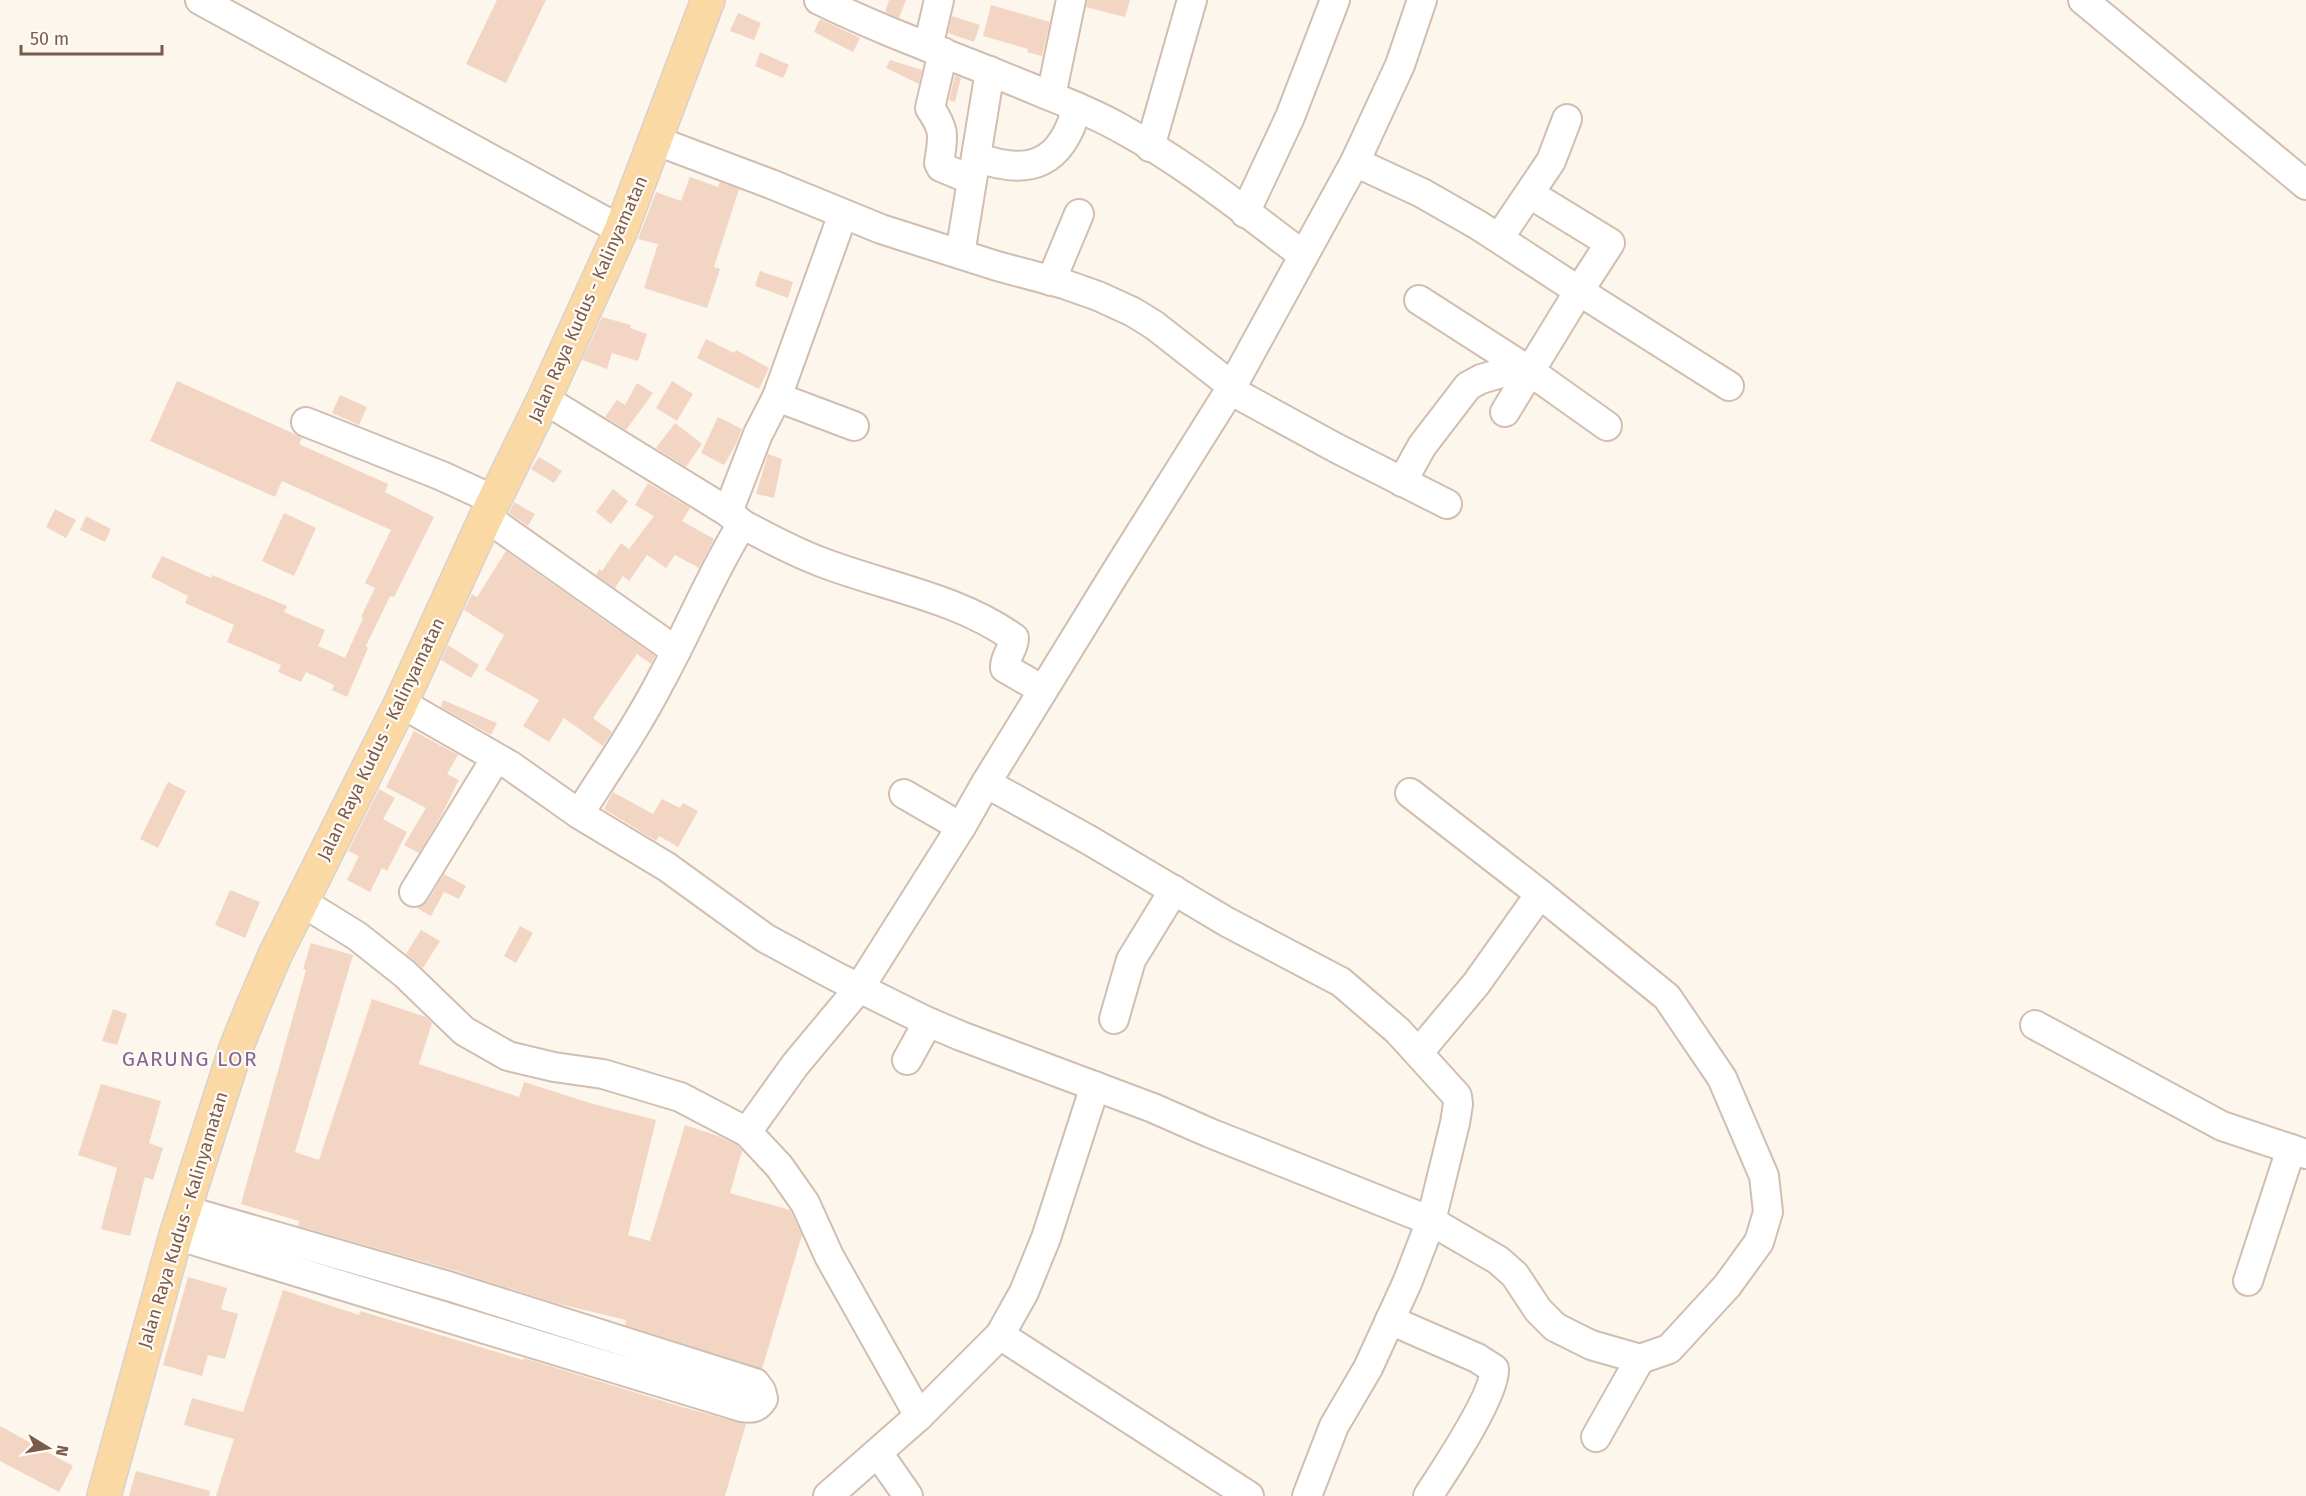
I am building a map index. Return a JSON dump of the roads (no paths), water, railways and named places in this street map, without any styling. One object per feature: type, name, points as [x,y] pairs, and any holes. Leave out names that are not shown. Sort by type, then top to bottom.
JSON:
[{"type":"main road","name":"Jalan Raya Kudus - Kalinyamatan","points":[[105,1496],[180,1223],[240,1039],[275,955],[401,703],[621,230],[657,141],[708,0]]},
{"type":"street","points":[[200,0],[621,230]]},
{"type":"street","points":[[819,0],[868,23],[1051,96],[1122,128],[1303,255]]},
{"type":"street","points":[[939,0],[930,108],[941,122],[943,137],[939,163],[941,167],[974,169],[989,162],[1016,167],[1049,157],[1065,141],[1077,107]]},
{"type":"street","points":[[1051,96],[1071,0]]},
{"type":"street","points":[[1150,147],[1192,0]]},
{"type":"street","points":[[1245,213],[1290,117],[1335,0]]},
{"type":"street","points":[[747,1132],[795,1065],[860,987],[1231,388],[1355,162],[1400,65],[1422,0]]},
{"type":"street","points":[[2083,0],[2306,185]]},
{"type":"street","points":[[960,254],[990,71]]},
{"type":"street","points":[[1499,238],[1551,161],[1567,119]]},
{"type":"street","points":[[657,141],[881,229],[997,266],[1051,280],[1098,296],[1133,312],[1169,335],[1231,388],[1336,448],[1448,504]]},
{"type":"street","points":[[1355,162],[1422,193],[1499,238],[1729,386]]},
{"type":"street","points":[[1505,412],[1526,370],[1612,240],[1530,195]]},
{"type":"street","points":[[579,813],[631,734],[726,551],[758,434],[777,397],[843,214]]},
{"type":"street","points":[[1051,280],[1079,214]]},
{"type":"street","points":[[1419,300],[1607,426]]},
{"type":"street","points":[[1402,482],[1422,446],[1468,386],[1480,379],[1526,370]]},
{"type":"street","points":[[777,397],[854,426]]},
{"type":"street","points":[[544,399],[735,518],[821,562],[922,593],[1007,632],[1014,638],[1014,643],[1004,662],[1005,668],[1043,690]]},
{"type":"street","points":[[306,422],[442,476],[490,508],[676,651]]},
{"type":"street","points":[[401,703],[496,758],[667,867],[765,938],[835,976],[928,1022],[1095,1086],[1431,1221],[1498,1260],[1515,1275],[1538,1310],[1555,1327],[1591,1345],[1640,1359],[1669,1349],[1727,1286],[1759,1242],[1768,1212],[1764,1176],[1722,1078],[1667,997],[1410,793]]},
{"type":"street","points":[[414,892],[496,758]]},
{"type":"street","points":[[986,783],[1089,840],[1227,922],[1341,982],[1398,1031],[1419,1052],[1458,1099],[1455,1123],[1431,1221],[1407,1283],[1368,1368],[1334,1426],[1307,1496]]},
{"type":"street","points":[[904,794],[961,827]]},
{"type":"street","points":[[1114,1019],[1131,960],[1174,890]]},
{"type":"street","points":[[1419,1052],[1483,975],[1540,894]]},
{"type":"street","points":[[302,902],[357,936],[405,974],[464,1031],[508,1056],[554,1067],[603,1074],[680,1097],[747,1132],[779,1166],[805,1203],[829,1256],[920,1416]]},
{"type":"street","points":[[908,1060],[928,1022]]},
{"type":"street","points":[[2035,1025],[2222,1126],[2298,1151],[2248,1281]]},
{"type":"street","points":[[828,1496],[920,1416],[1000,1335],[1024,1293],[1046,1238],[1095,1086]]},
{"type":"street","points":[[180,1223],[448,1286],[755,1383],[763,1399],[758,1406],[750,1409],[742,1407],[438,1313],[180,1223]]},
{"type":"street","points":[[438,1313],[448,1286]]},
{"type":"street","points":[[1390,1320],[1477,1358],[1494,1369],[1488,1393],[1431,1495]]},
{"type":"street","points":[[1000,1335],[1249,1496]]},
{"type":"street","points":[[600,1364],[608,1336]]},
{"type":"street","points":[[1596,1437],[1640,1359]]},
{"type":"street","points":[[878,1453],[908,1496]]},
{"type":"district","name":"GARUNG LOR","points":[[190,1059]]}]
